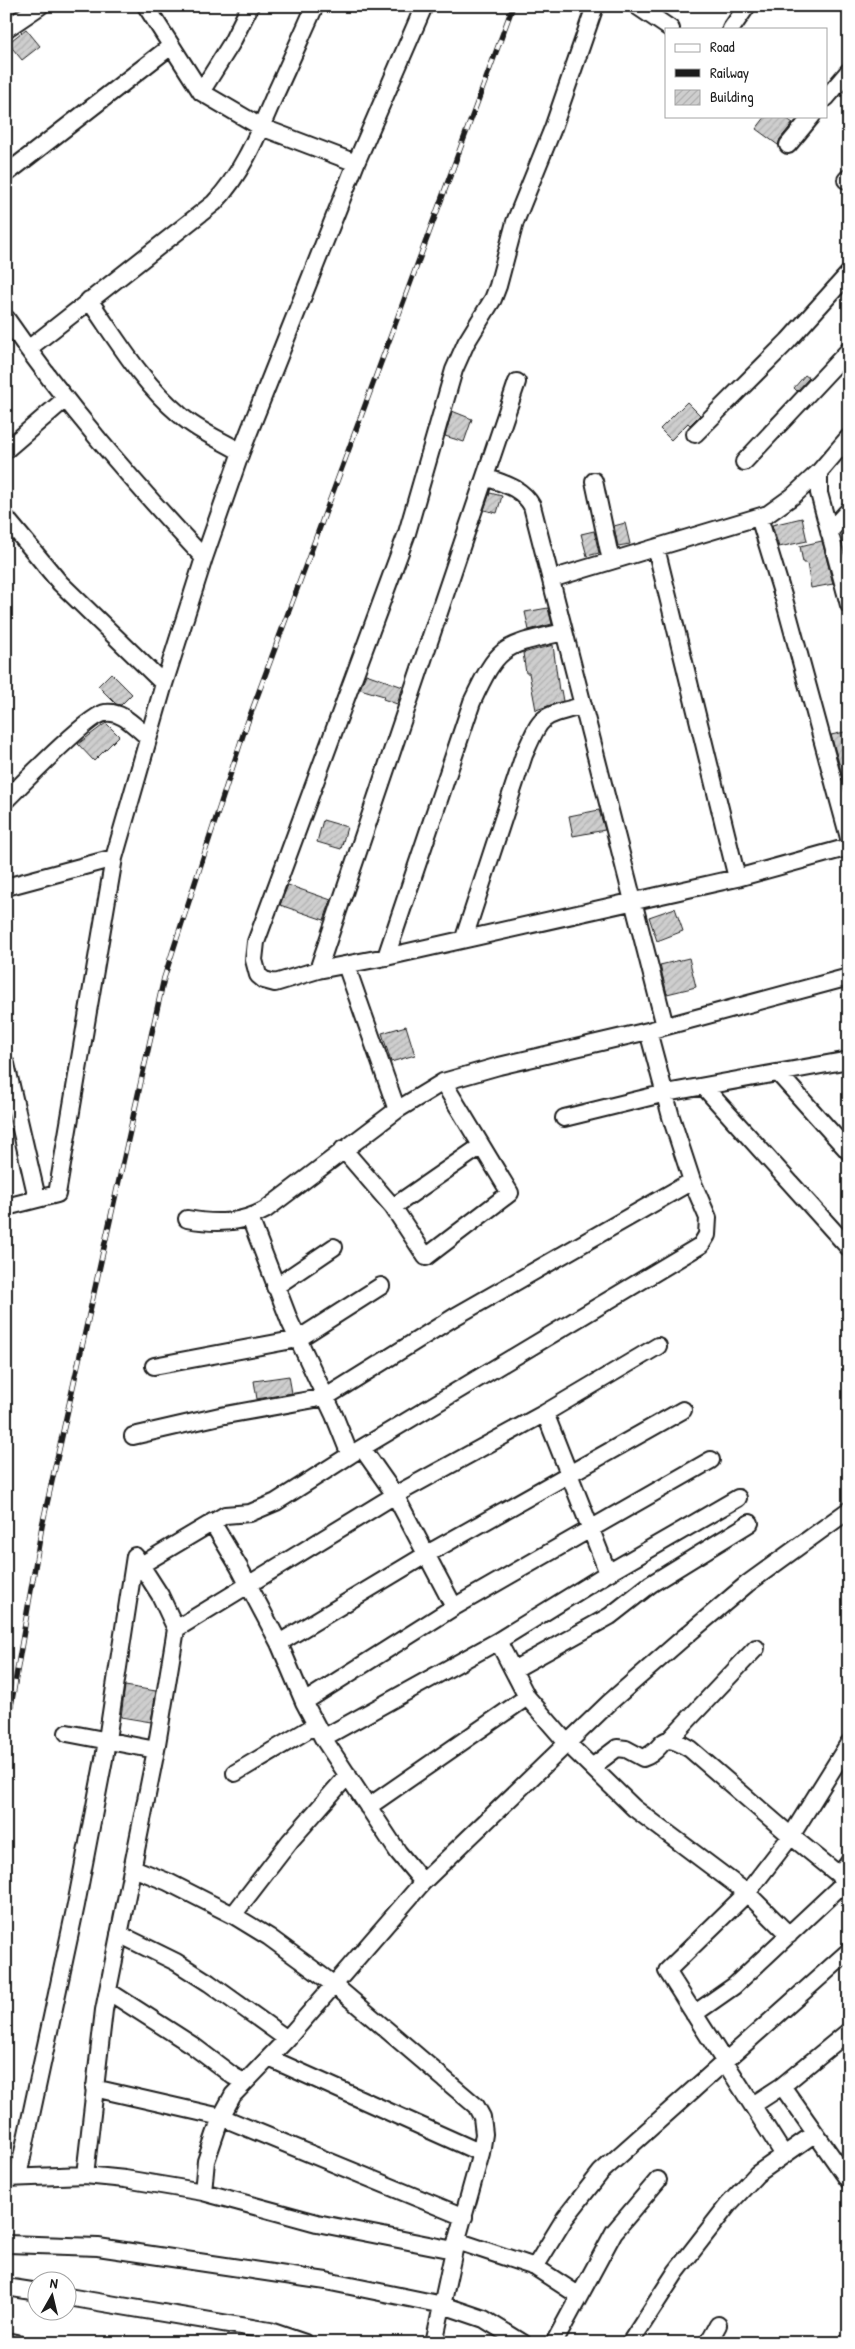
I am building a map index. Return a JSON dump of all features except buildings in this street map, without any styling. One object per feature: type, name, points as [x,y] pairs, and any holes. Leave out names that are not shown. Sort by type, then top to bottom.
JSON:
[{"type":"street","points":[[6,29],[40,6]]},
{"type":"street","points":[[146,6],[201,92],[261,127],[356,163]]},
{"type":"street","points":[[201,92],[232,44],[250,6]]},
{"type":"street","points":[[28,349],[214,203],[232,183],[261,127],[314,6]]},
{"type":"street","points":[[6,1207],[57,1194],[114,858],[164,684],[204,558],[241,452],[356,163],[424,6]]},
{"type":"street","points":[[595,6],[553,128],[515,222],[498,286],[466,343],[454,370],[407,533],[256,942],[254,960],[258,975],[264,980],[274,983],[318,970],[386,957],[737,878],[849,847]]},
{"type":"street","points":[[637,6],[670,28]]},
{"type":"street","points":[[732,28],[747,6]]},
{"type":"street","points":[[6,174],[171,46]]},
{"type":"street","points":[[828,96],[849,71]]},
{"type":"street","points":[[788,145],[804,119]]},
{"type":"street","points":[[695,434],[788,342],[849,273]]},
{"type":"street","points":[[90,300],[142,376],[161,398],[180,416],[241,452]]},
{"type":"street","points":[[6,318],[64,400],[123,470],[204,558]]},
{"type":"street","points":[[744,462],[849,350]]},
{"type":"street","points":[[318,970],[517,382]]},
{"type":"street","points":[[6,450],[64,400]]},
{"type":"street","points":[[552,578],[768,514],[793,496],[819,472],[849,437]]},
{"type":"street","points":[[819,472],[819,493],[848,596]]},
{"type":"street","points":[[485,477],[510,486],[525,495],[532,506],[552,578],[582,706],[665,1026]]},
{"type":"street","points":[[594,481],[611,561]]},
{"type":"street","points":[[829,532],[849,510]]},
{"type":"street","points":[[759,517],[784,599],[849,838]]},
{"type":"street","points":[[6,518],[60,583],[164,684]]},
{"type":"street","points":[[656,548],[737,878]]},
{"type":"street","points":[[386,957],[472,702],[485,675],[494,660],[506,648],[524,641],[564,632]]},
{"type":"street","points":[[464,938],[524,755],[537,726],[545,716],[582,706]]},
{"type":"street","points":[[6,800],[54,752],[96,717],[105,712],[124,718],[148,737]]},
{"type":"street","points":[[6,887],[114,858]]},
{"type":"street","points":[[346,965],[397,1110]]},
{"type":"street","points":[[187,1219],[226,1223],[250,1218],[265,1210],[343,1148],[397,1110],[443,1082],[498,1066],[648,1031],[849,976]]},
{"type":"street","points":[[142,1565],[212,1522],[225,1516],[250,1513],[262,1509],[701,1244],[707,1236],[708,1218],[692,1181],[671,1117],[648,1031]]},
{"type":"street","points":[[564,1118],[666,1093],[849,1060]]},
{"type":"street","points":[[6,1064],[37,1198]]},
{"type":"street","points":[[779,1074],[849,1152]]},
{"type":"street","points":[[343,1148],[394,1207],[426,1257],[510,1193],[443,1082]]},
{"type":"street","points":[[704,1087],[849,1248]]},
{"type":"street","points":[[394,1207],[481,1146]]},
{"type":"street","points":[[133,1436],[220,1416],[326,1397],[456,1316],[692,1181]]},
{"type":"street","points":[[250,1218],[275,1287],[326,1397],[356,1451],[395,1495],[454,1607]]},
{"type":"street","points":[[275,1287],[334,1247]]},
{"type":"street","points":[[154,1366],[298,1339],[381,1286]]},
{"type":"street","points":[[176,1629],[248,1587],[395,1495],[545,1413],[658,1346]]},
{"type":"street","points":[[279,1643],[427,1554],[683,1410]]},
{"type":"street","points":[[545,1413],[608,1573]]},
{"type":"street","points":[[304,1702],[454,1607],[711,1460]]},
{"type":"street","points":[[234,1772],[320,1732],[498,1641],[608,1573],[738,1498]]},
{"type":"street","points":[[203,2192],[206,2161],[220,2117],[244,2082],[287,2039],[423,1882],[610,1702],[747,1584],[849,1510]]},
{"type":"street","points":[[212,1522],[239,1567],[279,1643],[304,1702],[320,1732],[398,1852],[423,1882]]},
{"type":"street","points":[[513,1670],[610,1616],[651,1584],[750,1523]]},
{"type":"street","points":[[85,2175],[94,2088],[108,1992],[156,1750],[176,1629],[160,1595],[135,1556],[108,1740],[76,1905],[12,2177],[85,2175],[125,2179],[203,2192],[317,2223],[455,2245],[535,2267],[578,2295]]},
{"type":"street","points":[[498,1641],[527,1696],[567,1743],[612,1788],[653,1824],[747,1893],[789,1935]]},
{"type":"street","points":[[669,1740],[756,1648]]},
{"type":"street","points":[[368,1807],[527,1696]]},
{"type":"street","points":[[67,1733],[156,1750]]},
{"type":"street","points":[[592,1767],[617,1748],[626,1749],[643,1758],[663,1741],[669,1740],[690,1748],[790,1836],[845,1880]]},
{"type":"street","points":[[784,2155],[667,1971],[747,1893],[790,1836],[849,1743]]},
{"type":"street","points":[[233,1915],[290,1841],[348,1776]]},
{"type":"street","points":[[694,2014],[734,1986],[789,1935],[845,1880],[849,1862]]},
{"type":"street","points":[[133,1868],[168,1882],[233,1915],[269,1937],[333,1984],[476,2106],[482,2117],[484,2134],[481,2154],[455,2245],[434,2343]]},
{"type":"street","points":[[120,1934],[176,1962],[210,1983],[287,2039]]},
{"type":"street","points":[[535,2267],[565,2218],[601,2172],[849,1951]]},
{"type":"street","points":[[108,1992],[192,2045],[244,2082]]},
{"type":"street","points":[[753,2105],[782,2086],[849,2030]]},
{"type":"street","points":[[269,2058],[481,2154]]},
{"type":"street","points":[[782,2086],[814,2134],[849,2181]]},
{"type":"street","points":[[94,2088],[220,2117],[464,2217]]},
{"type":"street","points":[[630,2343],[676,2272],[728,2205],[757,2174],[814,2134]]},
{"type":"street","points":[[554,2343],[578,2295],[614,2232],[658,2180]]},
{"type":"street","points":[[7,2244],[98,2247],[126,2250],[326,2281],[443,2306],[484,2319],[523,2343]]},
{"type":"street","points":[[6,2287],[28,2290]]},
{"type":"street","points":[[78,2299],[270,2330],[305,2343]]},
{"type":"street","points":[[708,2343],[718,2326]]},
{"type":"street","points":[[6,2341],[16,2343]]},
{"type":"railway","points":[[6,1735],[42,1526],[164,978],[244,732],[513,6]]}]
